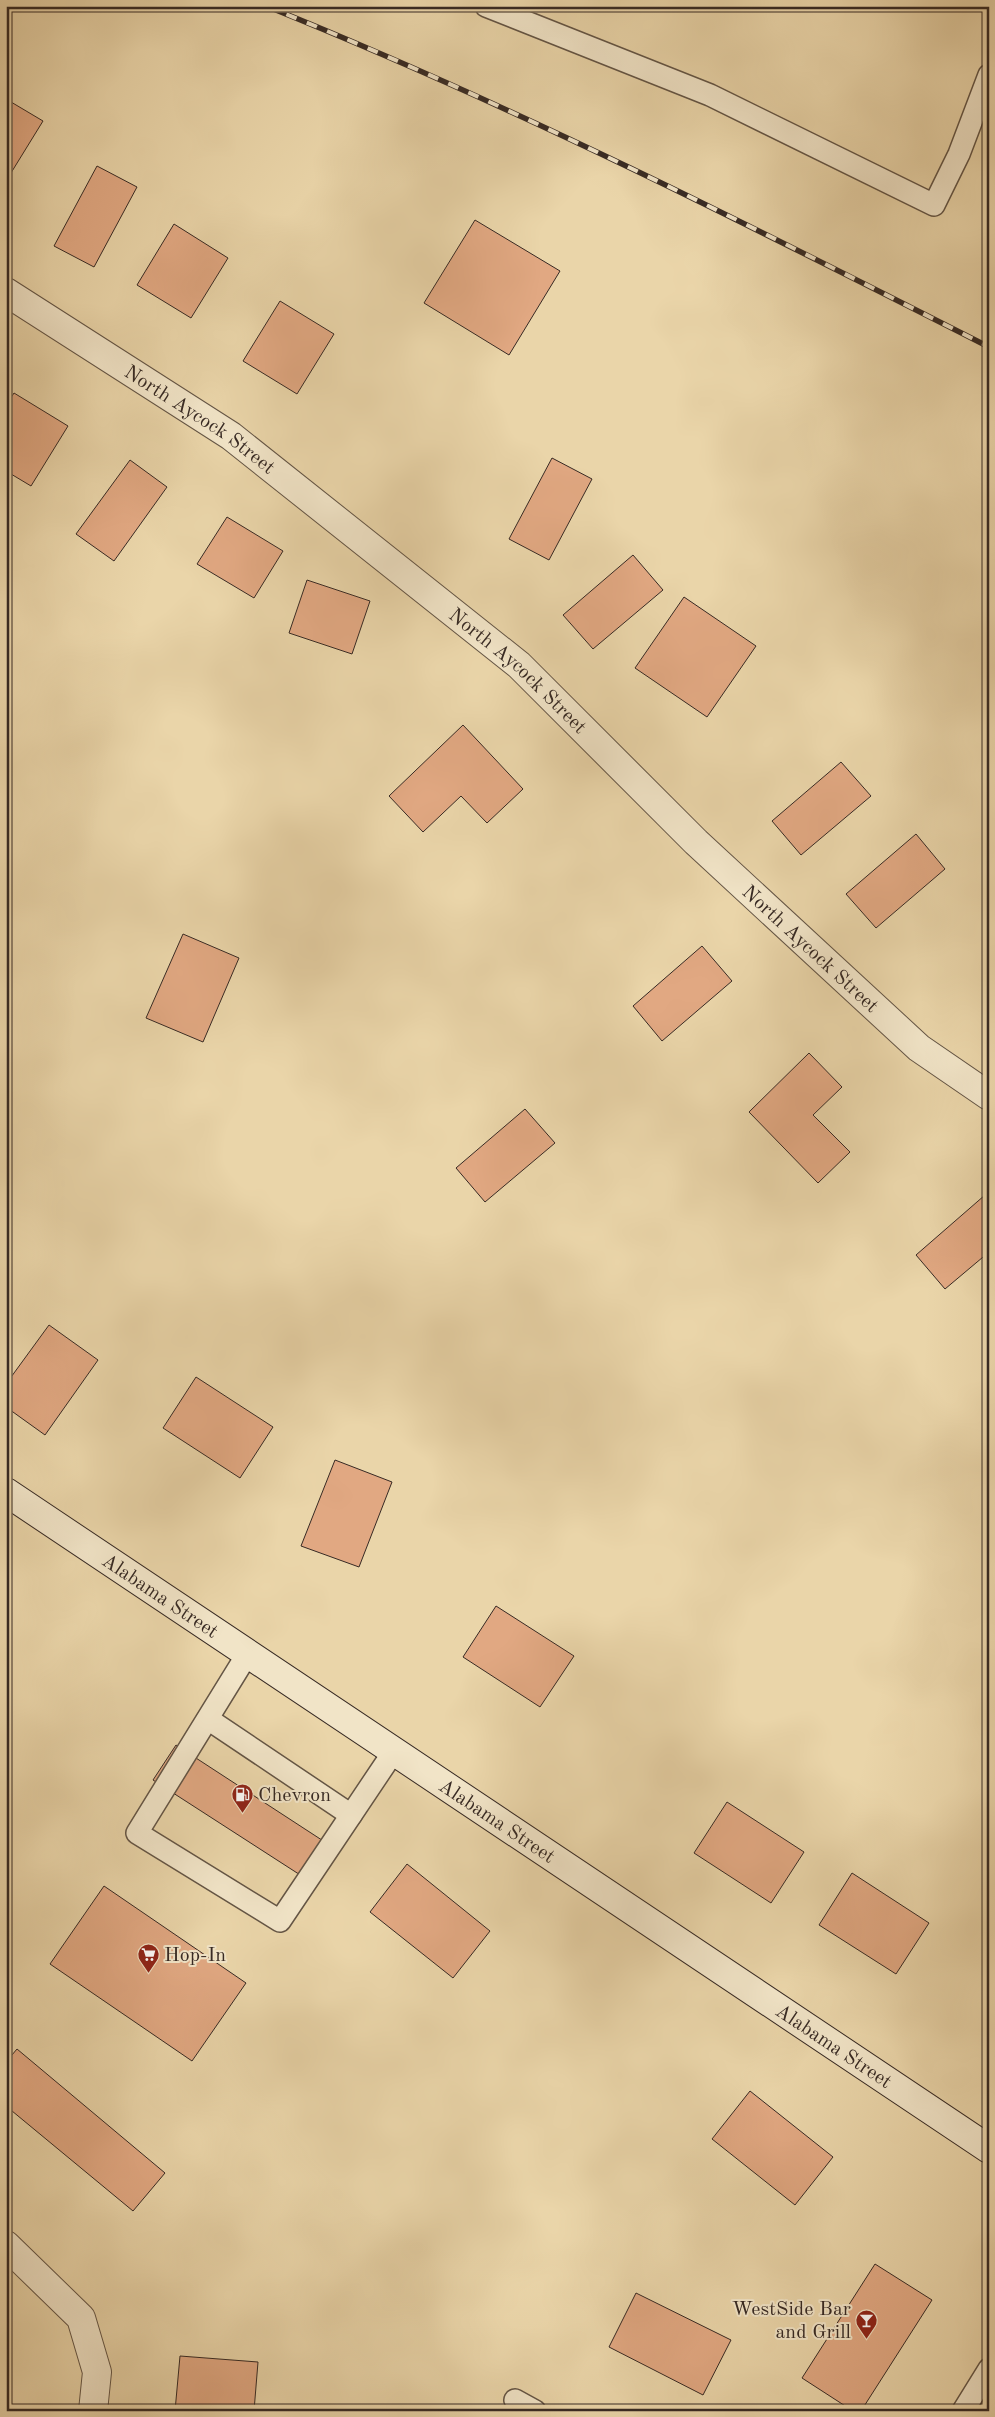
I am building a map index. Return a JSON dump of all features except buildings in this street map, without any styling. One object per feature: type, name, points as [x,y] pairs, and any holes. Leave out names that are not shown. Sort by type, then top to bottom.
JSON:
[{"type":"street","name":"North Aycock Street","points":[[6,292],[231,436],[519,665],[696,842],[912,1042],[989,1096]]},
{"type":"street","name":"Alabama Street","points":[[6,1492],[989,2149]]},
{"type":"street","points":[[6,2245],[81,2318],[97,2372],[92,2411]]},
{"type":"lane","points":[[486,6],[710,95],[934,205],[959,154],[989,75]]},
{"type":"lane","points":[[248,1653],[137,1833],[280,1921],[394,1751]]},
{"type":"lane","points":[[208,1719],[351,1815]]},
{"type":"lane","points":[[963,2411],[989,2369]]},
{"type":"lane","points":[[515,2400],[535,2411]]},
{"type":"railway","points":[[266,6],[358,44],[541,125],[721,212],[989,347]]},
{"type":"place","name":"Chevron","points":[[242,1813]]},
{"type":"place","name":"Hop-In","points":[[148,1973]]},
{"type":"place","name":"WestSide Bar and Grill","points":[[867,2339]]}]
